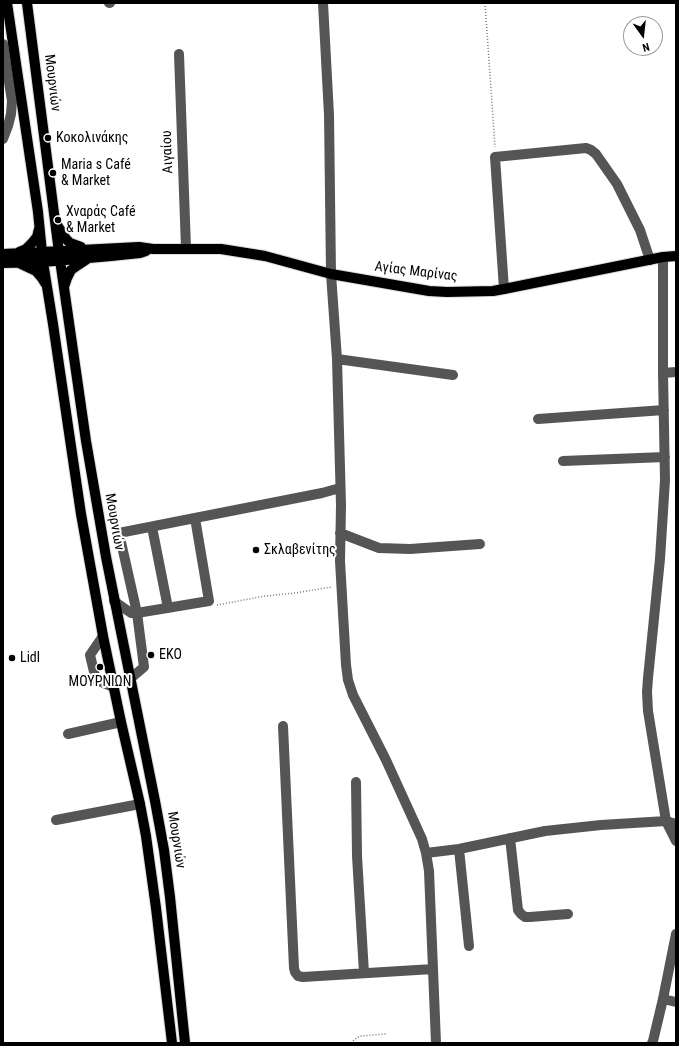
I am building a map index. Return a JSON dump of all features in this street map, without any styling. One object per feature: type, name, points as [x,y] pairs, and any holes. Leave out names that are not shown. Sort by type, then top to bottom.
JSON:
[{"type":"main road","name":"Μουρνιών","points":[[7,3],[81,514],[113,687],[146,836],[172,1043]]},
{"type":"main road","name":"Μουρνιών","points":[[27,3],[59,255],[84,433],[114,601],[131,678],[164,850],[185,1043]]},
{"type":"main road","points":[[55,222],[70,243],[89,253],[71,270],[64,287]]},
{"type":"main road","points":[[40,227],[32,244],[17,258],[36,271],[48,289]]},
{"type":"main road","name":"Αγίας Μαρίνας","points":[[3,263],[17,258],[89,253],[139,247],[153,249],[221,249],[265,256],[332,274],[429,291],[447,292],[504,289],[663,257],[676,256]]},
{"type":"main road","name":"Αγίας Μαρίνας","points":[[3,254],[17,258]]},
{"type":"street","points":[[323,3],[329,115],[332,274],[337,359],[341,505],[341,585],[346,665],[348,680],[353,695],[390,767],[422,839],[426,853],[430,871],[432,969],[436,1043]]},
{"type":"street","points":[[3,44],[12,101],[11,114],[3,139]]},
{"type":"street","name":"Αιγαίου","points":[[179,54],[186,248]]},
{"type":"street","points":[[504,289],[495,157],[586,148],[591,150],[596,154],[617,184],[640,230],[650,260]]},
{"type":"street","points":[[663,257],[665,480],[660,559],[647,692],[648,711],[676,841]]},
{"type":"street","points":[[337,359],[453,375]]},
{"type":"street","points":[[663,373],[676,372]]},
{"type":"street","points":[[538,419],[664,410]]},
{"type":"street","points":[[563,461],[665,457]]},
{"type":"street","points":[[131,678],[144,667],[137,613],[119,533],[322,493],[340,488]]},
{"type":"street","points":[[114,601],[131,613],[209,601],[195,518]]},
{"type":"street","points":[[152,527],[168,608]]},
{"type":"street","points":[[340,533],[379,548],[410,549],[480,544]]},
{"type":"street","points":[[103,636],[90,655],[96,680],[113,687]]},
{"type":"street","points":[[68,734],[121,722]]},
{"type":"street","points":[[283,726],[295,972],[298,976],[304,977],[432,969]]},
{"type":"street","points":[[356,782],[357,856],[364,973]]},
{"type":"street","points":[[56,820],[140,804]]},
{"type":"street","points":[[426,853],[460,849],[545,831],[601,825],[671,822]]},
{"type":"street","points":[[510,838],[518,910],[525,917],[568,914]]},
{"type":"street","points":[[460,849],[469,946]]},
{"type":"street","points":[[652,1043],[663,999],[676,934]]},
{"type":"street","points":[[663,999],[676,1002]]},
{"type":"path","points":[[485,3],[495,157]]},
{"type":"path","points":[[209,601],[216,606],[265,596],[295,593],[341,585]]},
{"type":"path","points":[[351,1043],[360,1036],[386,1034]]},
{"type":"place","name":"Κοκολινάκης","points":[[48,138]]},
{"type":"place","name":"Maria s Café & Market","points":[[53,173]]},
{"type":"place","name":"Χναράς Café & Market","points":[[58,220]]},
{"type":"place","name":"Σκλαβενίτης","points":[[256,550]]},
{"type":"place","name":"EKO","points":[[151,655]]},
{"type":"place","name":"Lidl","points":[[12,658]]},
{"type":"place","name":"ΜΟΥΡΝΙΩΝ","points":[[100,667]]}]
